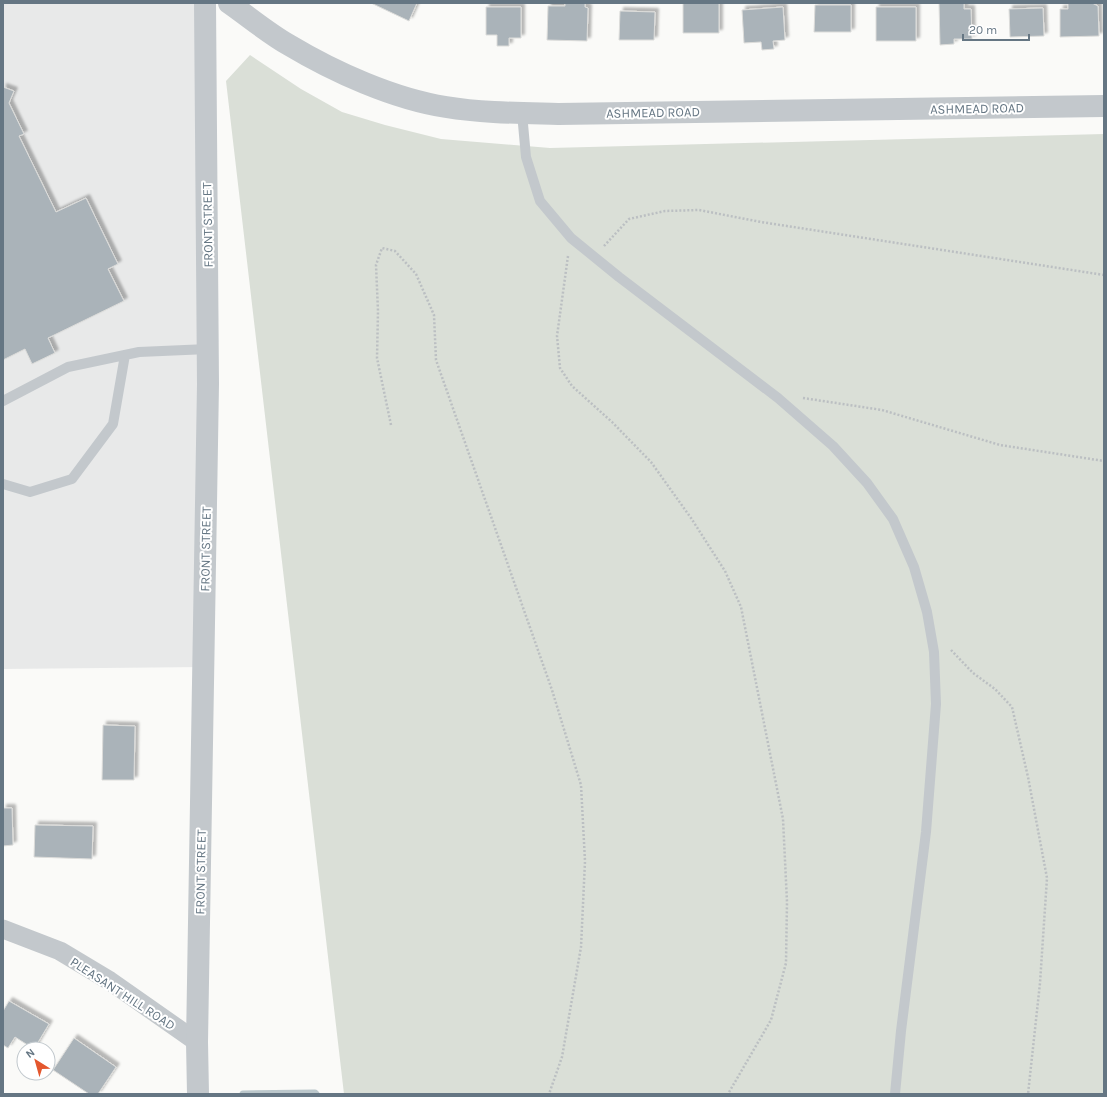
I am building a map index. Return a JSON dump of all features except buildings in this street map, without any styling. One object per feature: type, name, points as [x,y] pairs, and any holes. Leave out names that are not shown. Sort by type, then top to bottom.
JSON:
[{"type":"street","name":"FRONT STREET","points":[[198,1094],[197,1042],[208,349],[205,3]]},
{"type":"street","name":"ASHMEAD ROAD","points":[[229,3],[288,44],[327,66],[406,98],[445,107],[492,112],[558,114],[1104,106]]},
{"type":"street","name":"PLEASANT HILL ROAD","points":[[3,929],[60,951],[110,981],[197,1042]]},
{"type":"lane","points":[[522,113],[526,157],[540,201],[572,238],[625,282],[771,393],[833,446],[867,483],[893,519],[914,567],[934,652],[935,712],[926,832],[902,1024],[895,1094]]},
{"type":"lane","points":[[3,401],[68,368],[139,352],[208,349]]},
{"type":"lane","points":[[3,484],[30,492],[72,479],[113,424],[125,355]]},
{"type":"path","points":[[595,256],[629,219],[665,211],[699,210],[761,222],[1104,275]]},
{"type":"path","points":[[572,238],[565,268],[557,336],[560,368],[572,386],[612,422],[651,462],[691,518],[725,571],[741,607],[783,819],[787,902],[786,963],[771,1020],[728,1094]]},
{"type":"path","points":[[391,425],[377,358],[378,311],[376,265],[382,248],[395,251],[416,274],[434,315],[436,360],[552,690],[581,785],[585,861],[581,947],[562,1057],[549,1094]]},
{"type":"path","points":[[771,393],[882,410],[1000,445],[1104,461]]},
{"type":"path","points":[[928,622],[972,673],[995,689],[1012,707],[1028,777],[1047,878],[1040,983],[1028,1094]]},
{"type":"shaded area","points":[[3,3],[205,3],[203,667],[3,669]]},
{"type":"shaded area","points":[[250,55],[301,89],[342,112],[385,125],[441,139],[550,148],[1104,134],[1104,1094],[344,1094],[226,81]]},
{"type":"waterway","points":[[243,1094],[316,1094]]}]
